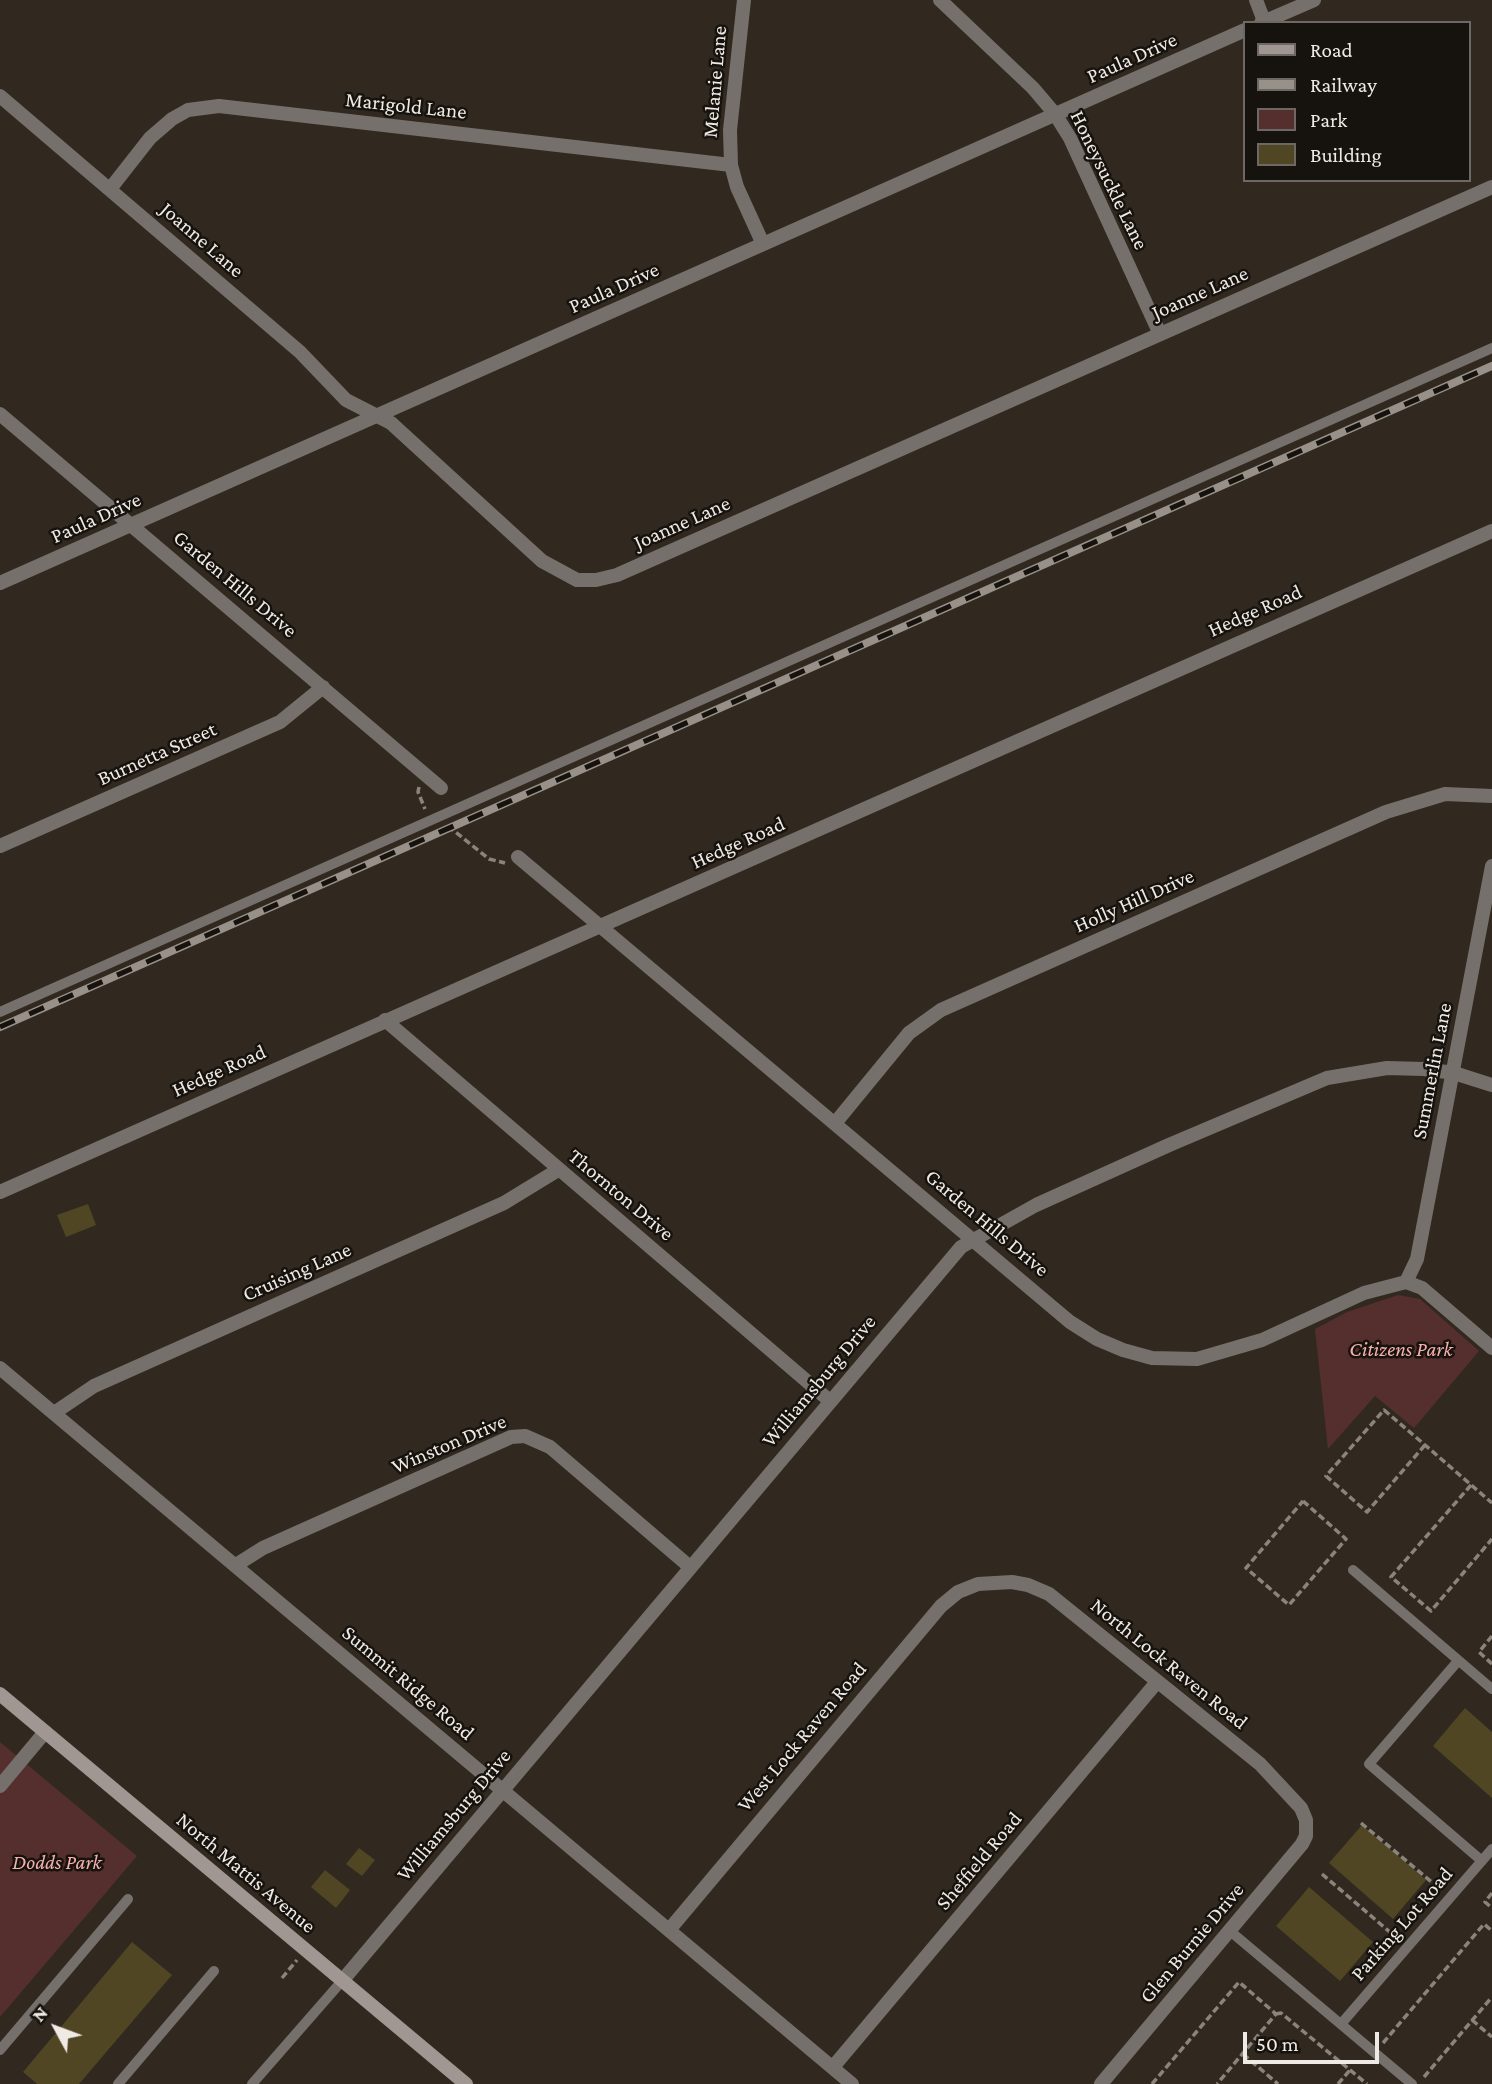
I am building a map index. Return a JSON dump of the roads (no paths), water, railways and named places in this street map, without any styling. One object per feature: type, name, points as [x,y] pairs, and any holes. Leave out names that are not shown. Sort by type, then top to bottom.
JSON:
[{"type":"main road","name":"North Mattis Avenue","points":[[0,1694],[466,2084]]},
{"type":"street","name":"Melanie Lane","points":[[744,0],[730,130],[731,165],[737,187],[763,244]]},
{"type":"street","name":"Honeysuckle Lane","points":[[940,0],[1033,88],[1055,114],[1070,138],[1160,334]]},
{"type":"street","points":[[1256,0],[1262,21]]},
{"type":"street","points":[[1264,21],[1314,0]]},
{"type":"street","name":"Paula Drive","points":[[0,583],[1244,30]]},
{"type":"street","name":"Joanne Lane","points":[[0,96],[300,352],[346,400],[391,423],[542,561],[577,580],[596,580],[617,575],[1492,187]]},
{"type":"street","name":"Marigold Lane","points":[[110,189],[150,138],[172,119],[188,110],[219,106],[731,165]]},
{"type":"street","name":"Garden Hills Drive","points":[[0,414],[441,788]]},
{"type":"street","name":"Hedge Road","points":[[0,1192],[1492,531]]},
{"type":"street","name":"Burnetta Street","points":[[0,846],[280,722],[323,687]]},
{"type":"street","name":"Holly Hill Drive","points":[[836,1122],[909,1033],[941,1010],[1386,812],[1445,794],[1492,796]]},
{"type":"street","name":"Garden Hills Drive","points":[[521,859],[1070,1322],[1097,1339],[1123,1350],[1170,1360],[1221,1354],[1262,1340],[1364,1293],[1406,1282]]},
{"type":"street","name":"Summerlin Lane","points":[[1406,1282],[1417,1259],[1492,866]]},
{"type":"street","name":"Thornton Drive","points":[[386,1020],[830,1401]]},
{"type":"street","name":"Williamsburg Drive","points":[[342,1981],[947,1259],[973,1238],[1048,1200],[1309,1084],[1352,1073],[1387,1068],[1454,1073],[1492,1085]]},
{"type":"street","name":"Cruising Lane","points":[[54,1413],[94,1386],[504,1203],[558,1170]]},
{"type":"street","points":[[1406,1282],[1422,1288],[1492,1348]]},
{"type":"street","name":"Summit Ridge Road","points":[[0,1368],[852,2084]]},
{"type":"street","name":"Winston Drive","points":[[236,1565],[263,1548],[511,1437],[525,1436],[550,1447],[690,1567]]},
{"type":"street","name":"North Lock Raven Road","points":[[978,1584],[1012,1582],[1049,1594],[1260,1764],[1301,1808],[1307,1824]]},
{"type":"street","name":"West Lock Raven Road","points":[[669,1930],[924,1623],[958,1592],[978,1584]]},
{"type":"street","name":"Sheffield Road","points":[[833,2067],[1157,1682]]},
{"type":"street","points":[[0,1786],[46,1732]]},
{"type":"street","name":"Glen Burnie Drive","points":[[1101,2084],[1302,1844],[1307,1824]]},
{"type":"lane","points":[[0,1012],[1492,348]]},
{"type":"lane","points":[[1353,1570],[1492,1689]]},
{"type":"lane","points":[[1458,1661],[1369,1764],[1482,1861]]},
{"type":"lane","name":"Parking Lot Road","points":[[1341,2024],[1492,1849]]},
{"type":"lane","points":[[0,2050],[128,1899]]},
{"type":"lane","points":[[1230,1931],[1412,2084]]},
{"type":"lane","points":[[118,2084],[214,1971]]},
{"type":"lane","points":[[253,2084],[342,1981]]},
{"type":"railway","points":[[0,1027],[1492,366]]},
{"type":"park label","name":"Citizens Park","points":[[1401,1350]]},
{"type":"park label","name":"Dodds Park","points":[[57,1863]]}]
